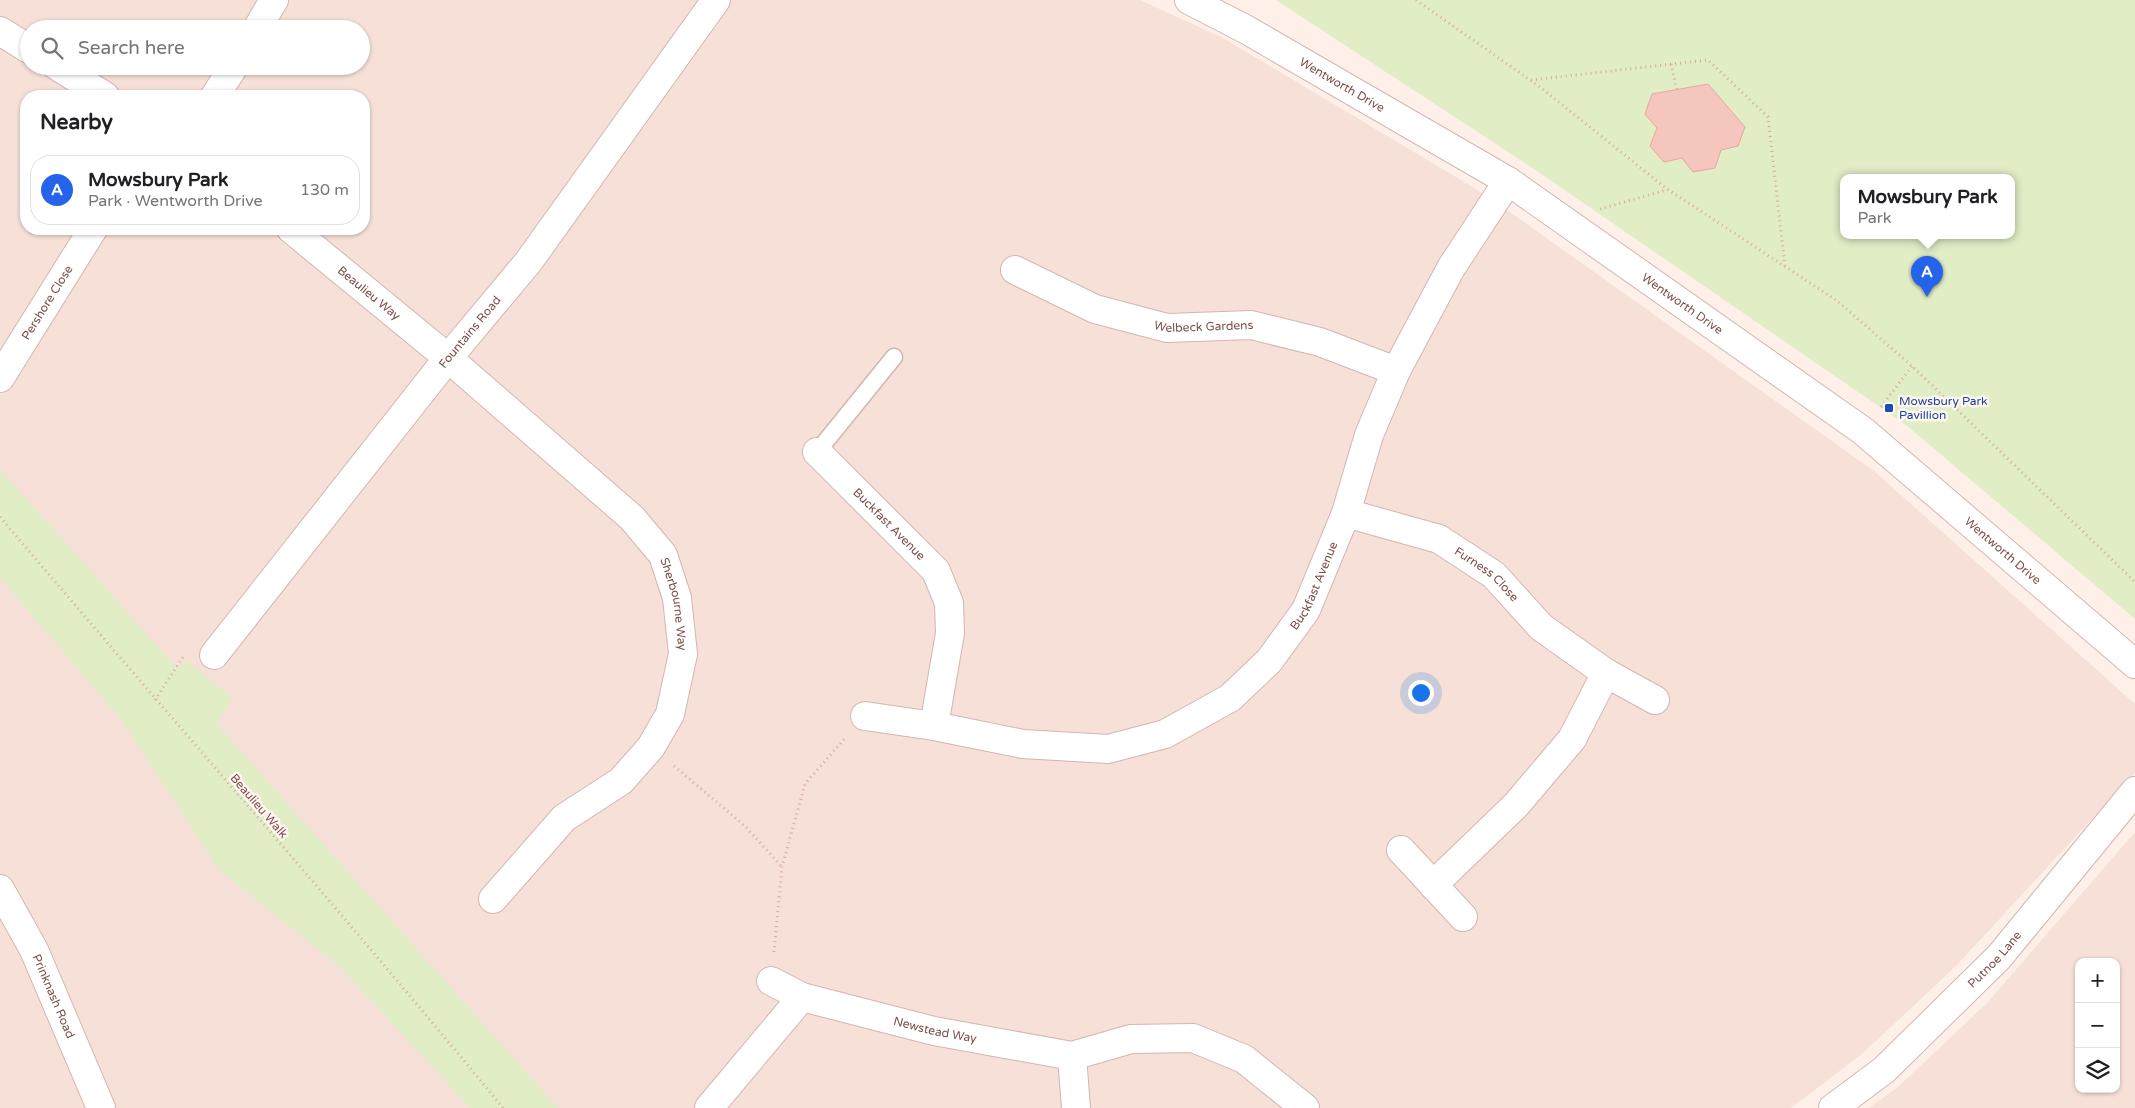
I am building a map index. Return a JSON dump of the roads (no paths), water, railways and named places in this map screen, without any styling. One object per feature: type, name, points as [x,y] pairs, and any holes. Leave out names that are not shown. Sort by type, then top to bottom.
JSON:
[{"type":"street","points":[[262,20],[274,0]]},
{"type":"street","name":"Fountains Road","points":[[214,655],[448,358],[529,261],[716,0]]},
{"type":"street","name":"Wentworth Drive","points":[[1189,0],[1248,30],[1508,181],[1863,431],[2135,664]]},
{"type":"street","points":[[0,31],[20,43]]},
{"type":"street","points":[[71,75],[95,90]]},
{"type":"street","points":[[220,90],[229,75]]},
{"type":"street","name":"Buckfast Avenue","points":[[864,716],[934,726],[1023,744],[1108,749],[1165,734],[1230,698],[1269,661],[1306,610],[1346,513],[1369,435],[1396,371],[1451,268],[1508,181]]},
{"type":"street","name":"Pershore Close","points":[[0,378],[89,235]]},
{"type":"street","name":"Beaulieu Way","points":[[298,235],[448,358]]},
{"type":"street","name":"Welbeck Gardens","points":[[1015,270],[1104,312],[1167,328],[1250,325],[1320,342],[1396,371]]},
{"type":"street","name":"Sherbourne Way","points":[[448,358],[632,518],[663,555],[677,598],[683,654],[670,714],[650,747],[621,781],[564,818],[493,900]]},
{"type":"street","name":"Buckfast Avenue","points":[[817,452],[936,571],[950,603],[950,633],[934,726]]},
{"type":"street","name":"Furness Close","points":[[1346,513],[1439,540],[1494,575],[1541,626],[1606,673],[1655,700]]},
{"type":"street","points":[[1434,885],[1516,805],[1572,739],[1606,673]]},
{"type":"street","name":"Putnoe Lane","points":[[1833,1108],[1884,1070],[1999,957],[2135,791]]},
{"type":"street","points":[[1401,850],[1463,917]]},
{"type":"street","name":"Prinknash Road","points":[[0,888],[34,950],[101,1108]]},
{"type":"street","name":"Newstead Way","points":[[771,981],[802,998],[934,1031],[1072,1056],[1131,1039],[1193,1038],[1244,1059],[1302,1103],[1305,1108]]},
{"type":"street","points":[[709,1108],[802,998]]},
{"type":"street","points":[[1072,1056],[1076,1108]]},
{"type":"lane","name":"Buckfast Avenue","points":[[817,452],[894,357]]},
{"type":"place","name":"Mowsbury Park","points":[[1927,297]]},
{"type":"place","name":"Mowsbury Park Pavillion","points":[[1889,408]]}]
